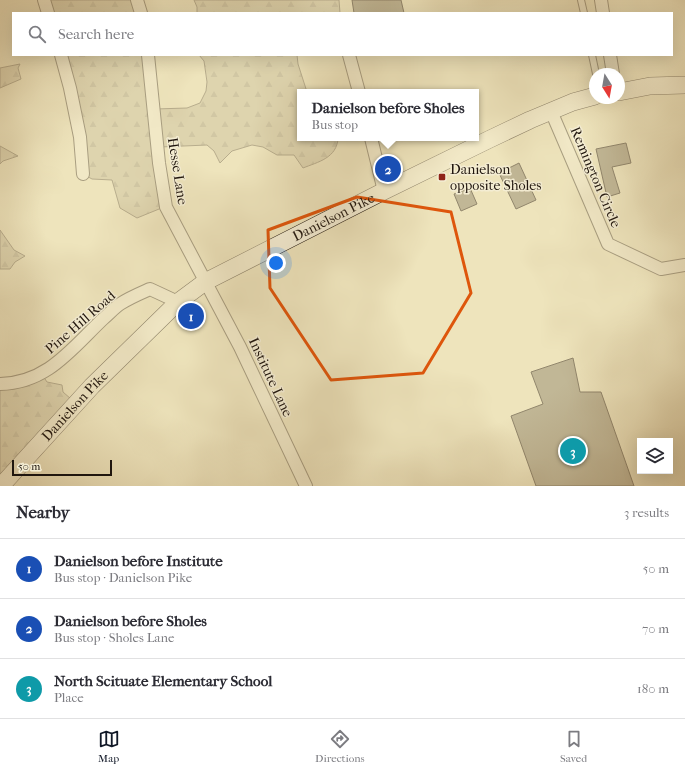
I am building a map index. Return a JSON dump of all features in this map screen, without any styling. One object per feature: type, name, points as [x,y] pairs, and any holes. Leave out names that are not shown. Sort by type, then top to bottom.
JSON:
[{"type":"main road","points":[[625,91],[650,86],[685,85]]},
{"type":"main road","name":"Danielson Pike","points":[[1,486],[92,386],[178,302],[206,282],[384,191],[517,126],[551,111],[589,98]]},
{"type":"street","points":[[44,0],[48,12]]},
{"type":"street","points":[[137,0],[141,12]]},
{"type":"street","points":[[601,0],[603,12]]},
{"type":"street","points":[[61,56],[70,88],[80,137],[83,174]]},
{"type":"street","name":"Hesse Lane","points":[[148,56],[166,207],[206,282]]},
{"type":"street","points":[[349,56],[358,89]]},
{"type":"street","points":[[610,56],[612,68]]},
{"type":"street","name":"Remington Circle","points":[[551,111],[608,244],[661,269],[685,265]]},
{"type":"street","points":[[372,141],[384,191]]},
{"type":"street","name":"Institute Lane","points":[[206,282],[240,347],[306,486]]},
{"type":"street","name":"Pine Hill Road","points":[[0,384],[35,378],[59,362],[120,304],[150,288],[178,302]]},
{"type":"lane","points":[[581,0],[584,12]]},
{"type":"lane","points":[[592,56],[595,68]]},
{"type":"highlighted area","points":[[357,197],[451,212],[471,293],[423,373],[331,380],[270,288],[268,230]]},
{"type":"green space","points":[[49,0],[136,0],[140,12],[47,12]]},
{"type":"green space","points":[[194,0],[339,0],[340,12],[197,12],[197,7]]},
{"type":"green space","points":[[60,56],[153,56],[155,109],[187,108],[200,103],[206,91],[207,82],[204,61],[200,56],[297,56],[298,64],[306,89],[297,89],[297,141],[338,141],[337,145],[330,155],[303,168],[294,155],[277,155],[263,147],[252,145],[232,151],[220,163],[214,151],[207,145],[160,147],[164,207],[137,218],[120,208],[112,180],[92,179],[83,174]]},
{"type":"green space","points":[[20,64],[18,68],[21,79],[0,88],[0,68]]},
{"type":"green space","points":[[0,146],[18,156],[3,161],[0,164]]},
{"type":"green space","points":[[0,230],[14,250],[25,256],[15,262],[10,269],[0,269]]},
{"type":"green space","points":[[43,376],[47,382],[62,385],[63,392],[71,399],[0,480],[0,386]]},
{"type":"building","points":[[352,0],[401,0],[404,12],[354,12]]},
{"type":"building","points":[[626,143],[631,163],[612,167],[620,193],[607,197],[596,149]]},
{"type":"building","points":[[519,163],[536,200],[516,209],[499,173]]},
{"type":"building","points":[[470,188],[477,204],[461,211],[454,194]]},
{"type":"building","points":[[573,358],[580,392],[601,392],[634,486],[536,486],[511,416],[543,404],[531,372]]},
{"type":"place","name":"Danielson before Sholes","points":[[388,169]]},
{"type":"place","name":"Danielson opposite Sholes","points":[[442,177]]},
{"type":"place","name":"Danielson before Institute","points":[[191,316]]},
{"type":"place","name":"North Scituate Elementary School","points":[[573,451]]}]
